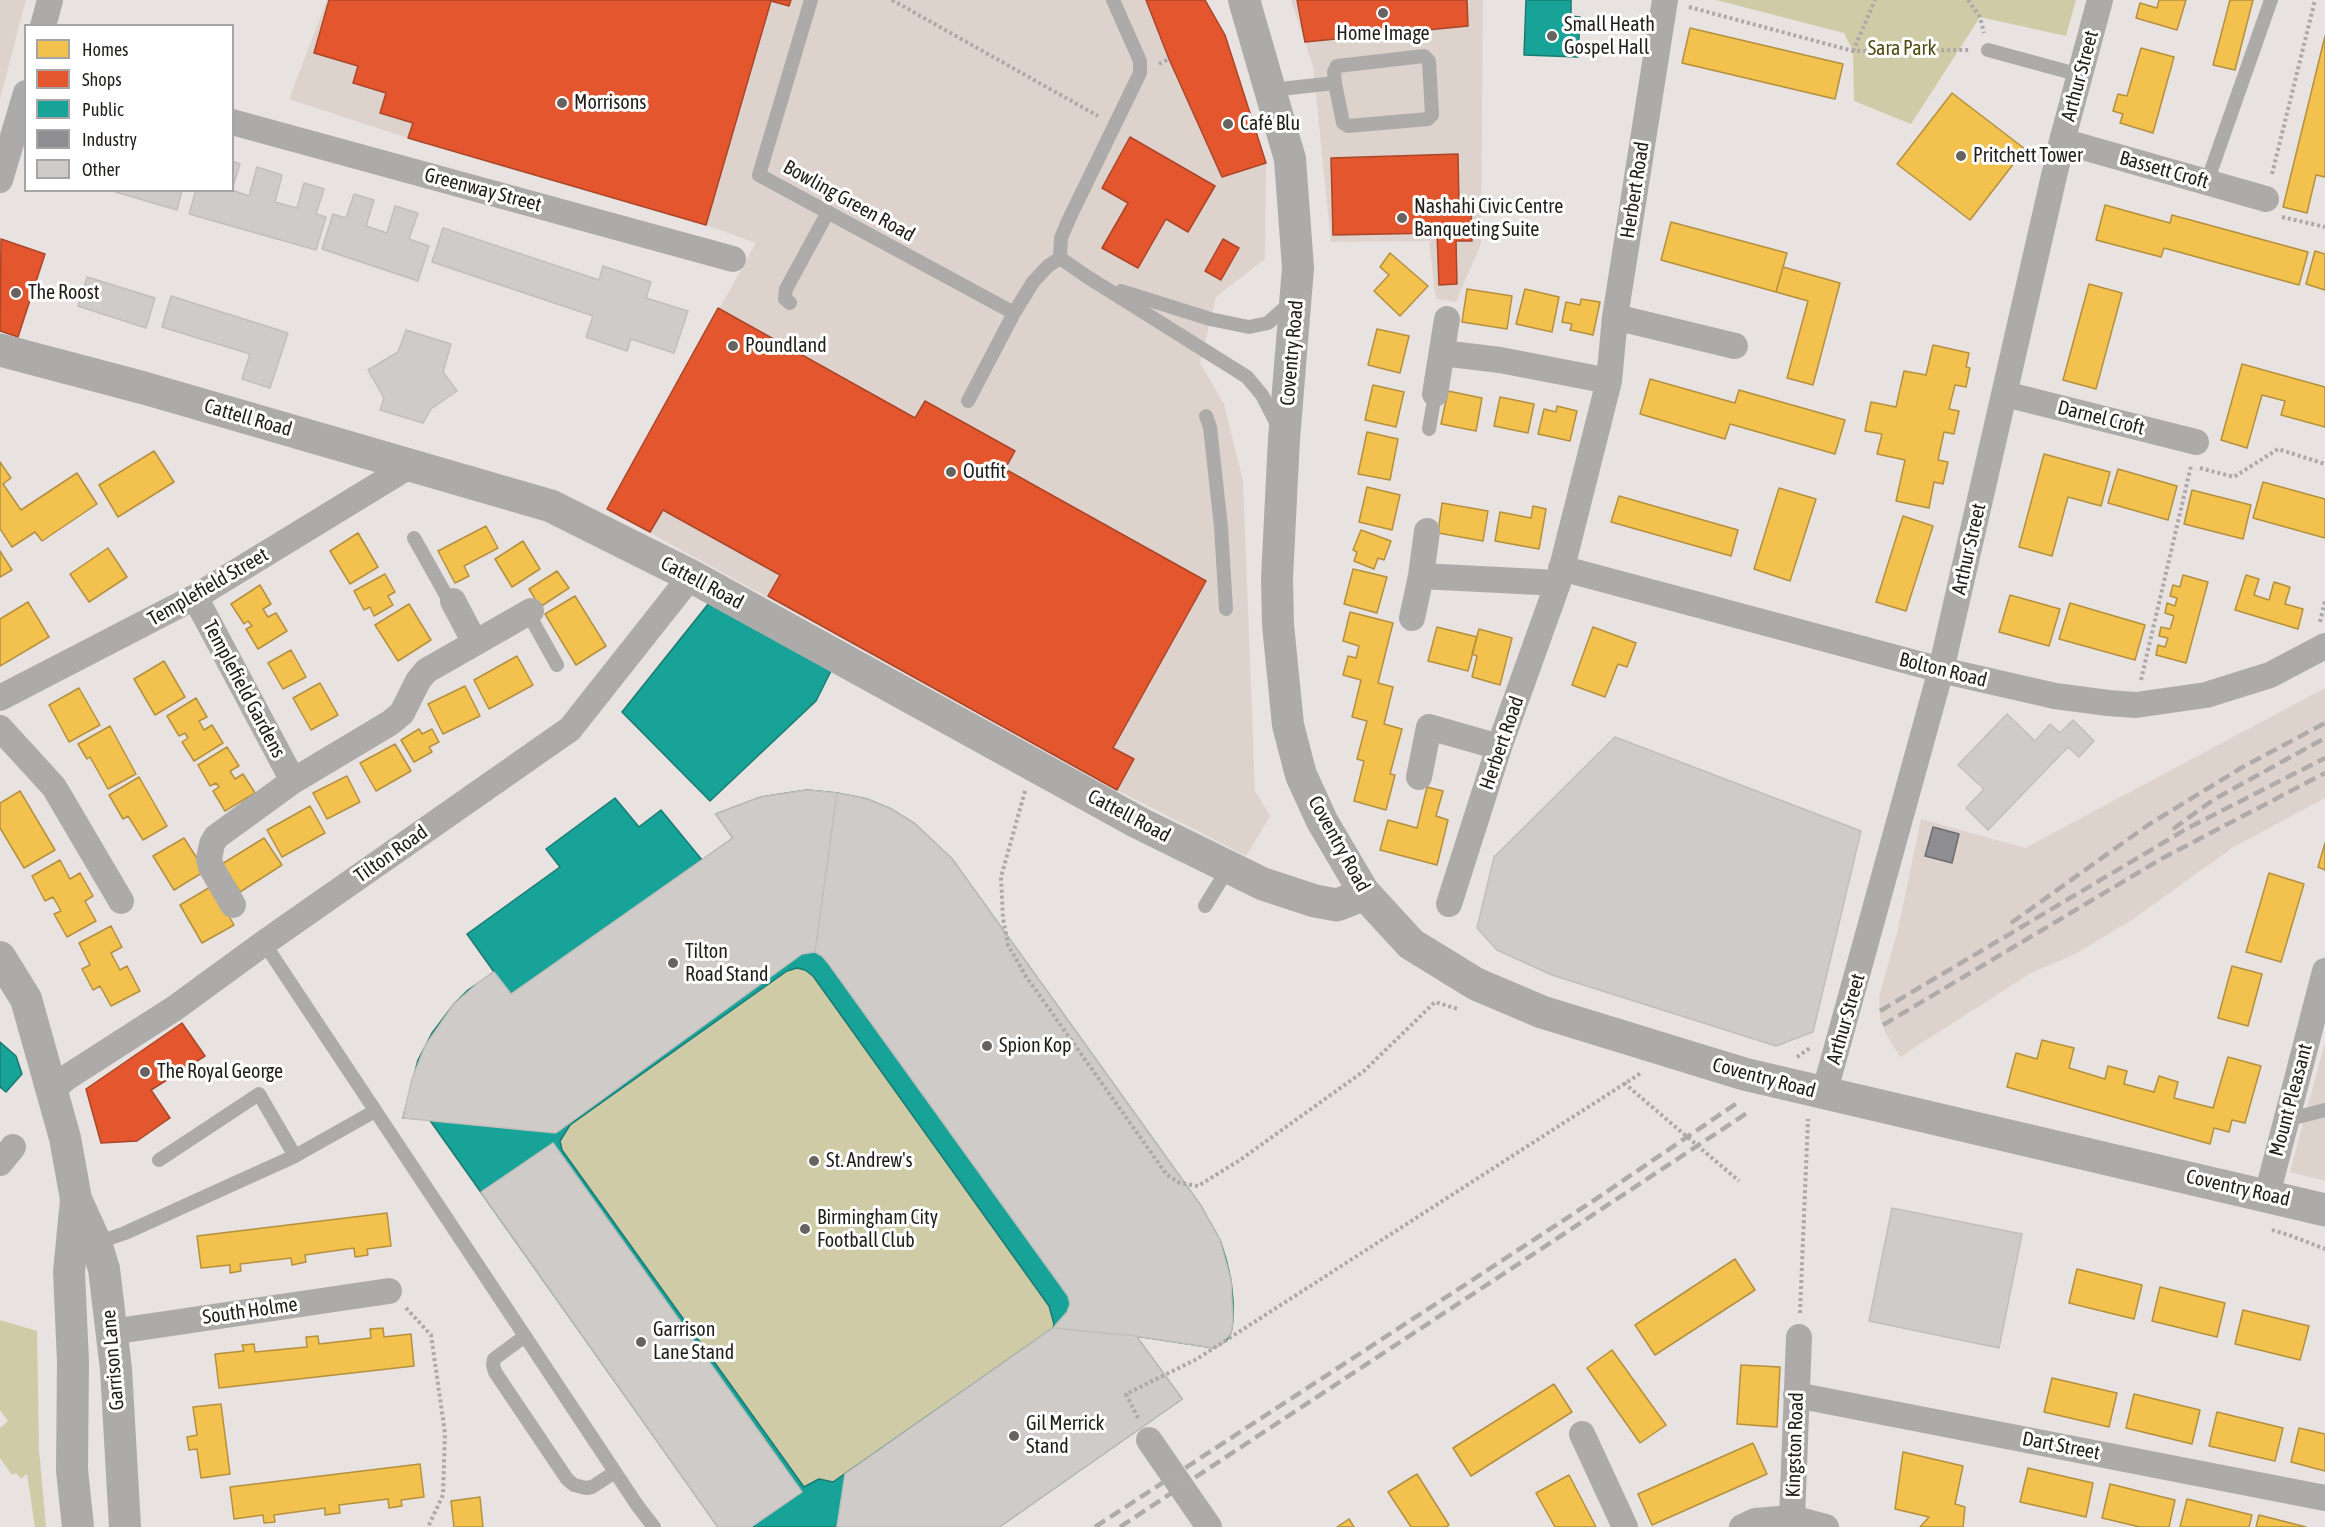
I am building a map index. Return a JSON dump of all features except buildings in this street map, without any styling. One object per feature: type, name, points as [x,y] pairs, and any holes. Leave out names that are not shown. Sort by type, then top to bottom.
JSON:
[{"type":"main road","name":"Cattell Road","points":[[0,350],[144,388],[551,506],[691,576],[1139,823],[1263,884],[1315,901],[1337,904],[1365,894]]},
{"type":"main road","name":"Coventry Road","points":[[1365,894],[1411,944],[1476,984],[1542,1012],[1744,1074],[1817,1093],[2325,1210]]},
{"type":"street","points":[[44,24],[50,0]]},
{"type":"street","name":"Coventry Road","points":[[1244,0],[1290,159],[1298,268],[1284,439],[1277,578],[1278,625],[1288,725],[1301,776],[1322,820],[1365,894]]},
{"type":"street","name":"Herbert Road","points":[[1449,904],[1499,747],[1559,575],[1609,381],[1615,317],[1665,0]]},
{"type":"street","name":"Arthur Street","points":[[1817,1093],[1941,670],[2062,141],[2100,0]]},
{"type":"street","points":[[0,180],[24,100]]},
{"type":"street","name":"Greenway Street","points":[[234,123],[733,259]]},
{"type":"street","name":"Bassett Croft","points":[[2062,141],[2266,199]]},
{"type":"street","points":[[1615,317],[1735,346]]},
{"type":"street","points":[[1435,394],[1447,319]]},
{"type":"street","points":[[1442,353],[1500,360],[1609,381]]},
{"type":"street","name":"Darnel Croft","points":[[2005,394],[2196,442]]},
{"type":"street","name":"Templefield Street","points":[[0,698],[195,597],[411,465]]},
{"type":"street","points":[[1412,618],[1427,531]]},
{"type":"street","points":[[1421,576],[1559,575]]},
{"type":"street","name":"Bolton Road","points":[[1559,575],[2055,696],[2136,705],[2206,695],[2270,675],[2325,646]]},
{"type":"street","name":"Tilton Road","points":[[53,1090],[66,1078],[175,1008],[570,729],[691,576]]},
{"type":"street","name":"Templefield Gardens","points":[[195,597],[293,781]]},
{"type":"street","points":[[453,601],[475,643]]},
{"type":"street","name":"Templefield Gardens","points":[[232,904],[211,867],[209,852],[216,837],[293,781],[390,723],[402,713],[418,681],[426,671],[529,612]]},
{"type":"street","points":[[1419,777],[1429,727],[1499,747]]},
{"type":"street","points":[[0,728],[54,787],[121,901]]},
{"type":"street","name":"Garrison Lane","points":[[0,957],[26,999],[66,1138],[76,1199],[69,1272],[73,1362],[72,1470],[78,1527]]},
{"type":"street","name":"Mount Pleasant","points":[[2266,1195],[2325,971]]},
{"type":"street","name":"Garrison Lane","points":[[76,1199],[96,1243],[104,1269],[116,1369],[125,1527]]},
{"type":"street","name":"South Holme","points":[[111,1332],[389,1291]]},
{"type":"street","name":"Kingston Road","points":[[1799,1337],[1792,1518],[1826,1527]]},
{"type":"street","name":"Dart Street","points":[[1796,1395],[2325,1498]]},
{"type":"street","points":[[1582,1434],[1625,1527]]},
{"type":"street","points":[[1149,1440],[1209,1527]]},
{"type":"street","points":[[1742,1527],[1755,1521],[1792,1518]]},
{"type":"lane","name":"Bowling Green Road","points":[[811,0],[759,175],[1014,313]]},
{"type":"lane","points":[[1060,258],[1061,238],[1116,127],[1141,68],[1113,0]]},
{"type":"lane","points":[[2207,182],[2271,0]]},
{"type":"lane","points":[[1988,50],[2080,75]]},
{"type":"lane","points":[[1424,56],[1428,61],[1432,115],[1428,119],[1348,126],[1343,123],[1335,83],[1334,72],[1337,66],[1424,56]]},
{"type":"lane","points":[[1271,90],[1335,83]]},
{"type":"lane","points":[[790,303],[785,299],[786,289],[828,212]]},
{"type":"lane","points":[[1060,258],[1247,377],[1262,395],[1284,439]]},
{"type":"lane","points":[[968,401],[1014,313],[1033,282],[1048,266],[1060,258]]},
{"type":"lane","points":[[1086,276],[1134,296],[1210,319],[1249,327],[1268,323],[1297,295]]},
{"type":"lane","points":[[1429,429],[1435,394]]},
{"type":"lane","points":[[1206,416],[1210,427],[1221,526],[1227,609]]},
{"type":"lane","points":[[414,538],[446,595],[453,601]]},
{"type":"lane","points":[[529,612],[557,664]]},
{"type":"lane","points":[[1205,906],[1229,867]]},
{"type":"lane","points":[[264,944],[615,1472],[654,1527]]},
{"type":"lane","points":[[159,1160],[259,1094],[295,1156]]},
{"type":"lane","points":[[2286,1120],[2325,1110]]},
{"type":"lane","points":[[96,1243],[125,1233],[295,1156],[375,1112]]},
{"type":"lane","points":[[525,1336],[494,1359],[495,1372],[567,1479],[574,1485],[586,1488],[615,1472]]},
{"type":"path","points":[[892,0],[1116,127]]},
{"type":"path","points":[[1665,0],[1853,51],[1988,50],[1980,17],[1968,0]]},
{"type":"path","points":[[1853,51],[1875,0]]},
{"type":"path","points":[[2315,0],[2266,199],[2272,215],[2325,227]]},
{"type":"path","points":[[1153,67],[1169,59]]},
{"type":"path","points":[[2136,705],[2191,465],[2234,477],[2278,449],[2325,464]]},
{"type":"path","points":[[1032,764],[1001,877],[1003,918],[1008,945],[1025,975],[1167,1175],[1180,1184],[1198,1186],[1240,1160],[1364,1071],[1435,1002]]},
{"type":"path","points":[[1149,1440],[1126,1394],[1197,1359],[1650,1068]]},
{"type":"path","points":[[1624,1083],[1628,1089],[1739,1181]]},
{"type":"path","points":[[1799,1337],[1817,1093]]},
{"type":"path","points":[[389,1291],[431,1335],[445,1433],[443,1495],[428,1527]]},
{"type":"shaded area","points":[[0,0],[26,0],[0,99]]},
{"type":"shaded area","points":[[327,0],[1205,0],[1225,35],[1266,163],[1265,259],[1216,297],[1200,363],[1224,404],[1243,481],[1255,791],[1270,816],[1246,856],[1117,790],[607,509],[756,243],[706,225],[408,138],[289,99]]},
{"type":"shaded area","points":[[1291,0],[1483,0],[1481,244],[1456,302],[1436,299],[1429,241],[1331,242],[1313,66]]},
{"type":"shaded area","points":[[2325,688],[2325,798],[2232,848],[2133,919],[2077,953],[2029,974],[1900,1057],[1885,1032],[1880,1018],[1879,997],[1898,929],[1921,819],[2025,848]]},
{"type":"shaded area","points":[[2325,1042],[2325,1181],[2290,1172]]},
{"type":"green space","name":"Sara Park","points":[[1716,0],[2076,0],[2066,36],[1980,17],[1911,124],[1854,101],[1853,51],[1844,33]]},
{"type":"green space","name":"St. Andrew's","points":[[807,790],[867,799],[891,809],[915,824],[952,859],[1201,1206],[1220,1240],[1226,1259],[1233,1301],[1227,1340],[1214,1348],[1136,1336],[1182,1399],[999,1527],[718,1527],[429,1120],[403,1118],[418,1060],[432,1033],[454,1004],[494,972],[467,934],[559,867],[546,849],[615,798],[638,826],[661,810],[702,860],[733,838],[716,814],[761,797]]},
{"type":"green space","points":[[0,1320],[37,1331],[39,1450],[46,1527],[35,1527],[27,1474],[21,1479],[16,1473],[12,1475],[0,1458],[0,1428],[8,1421],[0,1410]]},
{"type":"railway","points":[[2011,923],[2148,825],[2241,768],[2325,723]]},
{"type":"railway","points":[[2173,829],[2213,800],[2325,738]]},
{"type":"railway","points":[[1880,1011],[2188,828],[2325,758]]},
{"type":"railway","points":[[1883,1025],[2161,859],[2325,773]]},
{"type":"railway","points":[[1095,1527],[1596,1199],[1737,1103]]},
{"type":"railway","points":[[1120,1527],[1750,1111]]},
{"type":"place","name":"Home Image","points":[[1383,13]]},
{"type":"place","name":"Small Heath Gospel Hall","points":[[1552,36]]},
{"type":"place","name":"Morrisons","points":[[562,103]]},
{"type":"place","name":"Café Blu","points":[[1228,124]]},
{"type":"place","name":"Pritchett Tower","points":[[1961,156]]},
{"type":"place","name":"Nashahi Civic Centre Banqueting Suite","points":[[1402,218]]},
{"type":"place","name":"The Roost","points":[[16,293]]},
{"type":"place","name":"Poundland","points":[[733,346]]},
{"type":"place","name":"Outfit","points":[[951,472]]},
{"type":"place","name":"Tilton Road Stand","points":[[673,963]]},
{"type":"place","name":"Spion Kop","points":[[987,1046]]},
{"type":"place","name":"The Royal George","points":[[145,1072]]},
{"type":"place","name":"St. Andrew's","points":[[814,1161]]},
{"type":"place","name":"Birmingham City Football Club","points":[[805,1229]]},
{"type":"place","name":"Garrison Lane Stand","points":[[641,1342]]},
{"type":"place","name":"Gil Merrick Stand","points":[[1014,1436]]}]
